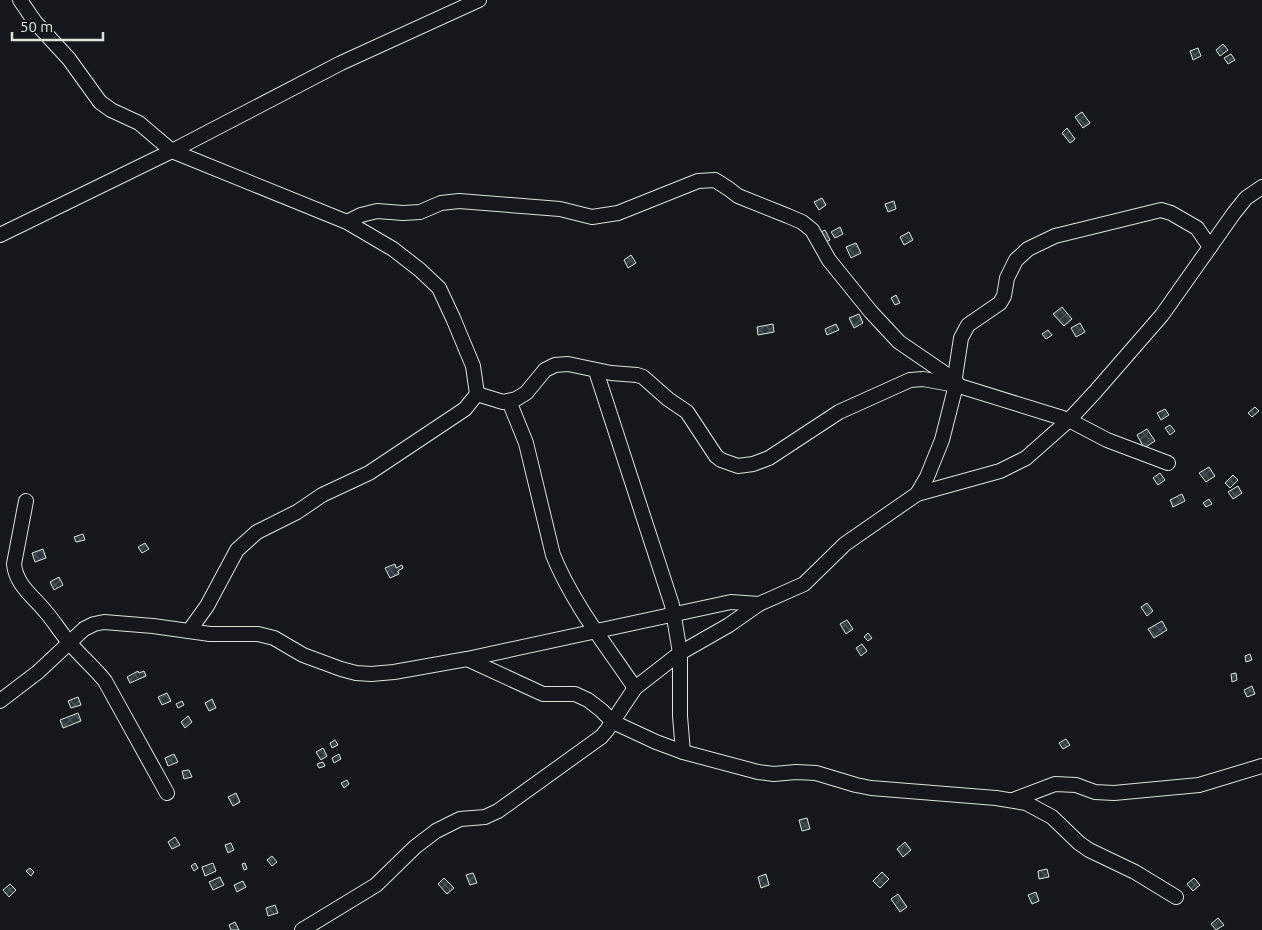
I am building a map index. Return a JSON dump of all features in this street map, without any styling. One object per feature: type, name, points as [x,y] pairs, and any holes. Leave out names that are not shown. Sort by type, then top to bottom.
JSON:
[{"type":"street","points":[[20,0],[35,22],[69,59],[100,102],[111,110],[139,123],[172,151],[347,222],[393,249],[420,270],[439,288],[473,366],[476,394],[465,409],[369,473],[322,495],[297,512],[257,532],[237,550],[207,606],[189,631]]},
{"type":"street","points":[[0,235],[172,151],[341,63],[479,0]]},
{"type":"street","points":[[347,222],[361,215],[377,211],[420,212],[441,204],[459,201],[560,209],[592,217],[618,213],[698,181],[714,180],[738,196],[802,222],[812,230],[829,260],[871,312],[899,342],[956,383]]},
{"type":"street","points":[[302,930],[376,885],[414,847],[436,831],[460,819],[485,817],[498,811],[600,737],[613,722],[623,704],[636,688],[680,653],[729,625],[759,604],[804,584],[845,544],[917,494],[1000,471],[1026,458],[1069,420],[1095,392],[1162,314],[1246,198],[1262,187]]},
{"type":"street","points":[[917,494],[927,478],[942,440],[956,383],[960,338],[968,325],[1000,303],[1004,296],[1007,278],[1016,260],[1028,249],[1054,236],[1160,210],[1171,213],[1197,228],[1210,247]]},
{"type":"street","points":[[476,394],[503,402],[509,401],[526,393],[546,370],[556,365],[581,366],[596,371],[637,375],[643,377],[668,399],[687,412],[716,456],[721,460],[738,466],[754,464],[769,458],[839,412],[910,380],[956,383],[1069,420],[1107,440],[1168,463]]},
{"type":"street","points":[[596,371],[674,614],[680,653],[680,716],[683,752]]},
{"type":"street","points":[[509,401],[526,443],[553,555],[569,589],[595,631],[636,688]]},
{"type":"street","points":[[26,501],[14,564],[18,581],[105,681],[167,794]]},
{"type":"street","points":[[0,702],[38,672],[84,629],[104,622],[144,625],[210,634],[258,634],[267,636],[303,655],[356,673],[371,674],[394,672],[467,659],[731,602],[759,604]]},
{"type":"street","points":[[467,659],[543,694],[575,694],[588,700],[613,722],[656,742],[683,752],[758,772],[774,774],[816,773],[871,788],[1012,800],[1042,811],[1052,817],[1089,850],[1135,872],[1176,897]]},
{"type":"street","points":[[1012,800],[1055,784],[1076,785],[1095,792],[1114,793],[1199,785],[1262,766]]},
{"type":"building","points":[[1223,44],[1228,50],[1220,56],[1216,50]]},
{"type":"building","points":[[1198,48],[1201,56],[1193,60],[1190,51]]},
{"type":"building","points":[[1231,54],[1235,60],[1228,64],[1224,58]]},
{"type":"building","points":[[1082,112],[1090,123],[1083,128],[1075,117]]},
{"type":"building","points":[[1067,128],[1075,139],[1070,143],[1062,133]]},
{"type":"building","points":[[822,198],[826,205],[819,210],[814,202]]},
{"type":"building","points":[[894,201],[896,209],[888,212],[885,204]]},
{"type":"building","points":[[840,227],[843,234],[835,238],[831,232]]},
{"type":"building","points":[[825,230],[830,240],[824,243],[819,233]]},
{"type":"building","points":[[909,232],[913,240],[904,245],[900,237]]},
{"type":"building","points":[[856,243],[861,253],[851,258],[846,247]]},
{"type":"building","points":[[631,255],[636,263],[628,268],[624,260]]},
{"type":"building","points":[[896,295],[900,303],[895,305],[891,298]]},
{"type":"building","points":[[1062,307],[1072,319],[1064,326],[1053,314]]},
{"type":"building","points":[[859,314],[863,323],[854,328],[849,318]]},
{"type":"building","points":[[1080,323],[1085,332],[1076,337],[1071,328]]},
{"type":"building","points":[[773,324],[774,332],[758,335],[757,327]]},
{"type":"building","points":[[836,324],[839,330],[827,335],[825,329]]},
{"type":"building","points":[[1048,330],[1052,335],[1046,339],[1042,334]]},
{"type":"building","points":[[1255,407],[1259,411],[1252,417],[1248,413]]},
{"type":"building","points":[[1165,409],[1169,415],[1161,420],[1157,413]]},
{"type":"building","points":[[1170,425],[1175,431],[1170,435],[1165,428]]},
{"type":"building","points":[[1147,429],[1155,441],[1144,448],[1137,435]]},
{"type":"building","points":[[1209,467],[1215,476],[1206,482],[1199,473]]},
{"type":"building","points":[[1160,473],[1165,480],[1158,485],[1153,478]]},
{"type":"building","points":[[1233,475],[1238,480],[1230,488],[1225,483]]},
{"type":"building","points":[[1238,486],[1242,493],[1233,499],[1228,492]]},
{"type":"building","points":[[1182,494],[1185,501],[1173,507],[1170,500]]},
{"type":"building","points":[[1209,499],[1212,504],[1206,507],[1203,503]]},
{"type":"building","points":[[83,534],[85,540],[76,542],[74,537]]},
{"type":"building","points":[[145,543],[149,549],[142,553],[138,547]]},
{"type":"building","points":[[43,549],[46,558],[35,562],[32,553]]},
{"type":"building","points":[[395,564],[396,568],[402,565],[403,568],[398,571],[399,574],[390,578],[385,568]]},
{"type":"building","points":[[59,577],[63,585],[54,590],[50,582]]},
{"type":"building","points":[[1147,603],[1153,611],[1147,616],[1141,607]]},
{"type":"building","points":[[847,620],[853,629],[846,634],[840,624]]},
{"type":"building","points":[[1162,621],[1167,630],[1154,638],[1148,629]]},
{"type":"building","points":[[868,633],[872,638],[868,641],[864,637]]},
{"type":"building","points":[[862,644],[867,651],[861,656],[856,648]]},
{"type":"building","points":[[1250,654],[1252,660],[1246,662],[1245,656]]},
{"type":"building","points":[[138,671],[139,673],[144,671],[146,676],[130,683],[127,677]]},
{"type":"building","points":[[1236,673],[1237,680],[1232,682],[1231,674]]},
{"type":"building","points":[[1252,686],[1255,694],[1247,697],[1244,690]]},
{"type":"building","points":[[167,693],[171,701],[162,705],[158,697]]},
{"type":"building","points":[[78,697],[81,705],[71,708],[68,701]]},
{"type":"building","points":[[212,699],[216,708],[209,711],[205,703]]},
{"type":"building","points":[[182,701],[184,705],[178,708],[176,704]]},
{"type":"building","points":[[78,713],[81,721],[63,728],[60,720]]},
{"type":"building","points":[[188,716],[192,722],[185,728],[181,722]]},
{"type":"building","points":[[1066,739],[1070,745],[1063,749],[1059,743]]},
{"type":"building","points":[[335,740],[338,745],[332,748],[330,743]]},
{"type":"building","points":[[323,748],[327,756],[321,760],[316,752]]},
{"type":"building","points":[[174,754],[178,762],[168,766],[165,758]]},
{"type":"building","points":[[339,754],[341,759],[334,763],[332,758]]},
{"type":"building","points":[[323,762],[325,766],[319,768],[317,764]]},
{"type":"building","points":[[189,770],[192,777],[184,779],[182,771]]},
{"type":"building","points":[[347,780],[349,784],[344,788],[341,783]]},
{"type":"building","points":[[236,793],[240,802],[233,806],[228,797]]},
{"type":"building","points":[[807,818],[810,829],[802,831],[799,820]]},
{"type":"building","points":[[175,837],[180,845],[172,849],[168,842]]},
{"type":"building","points":[[905,842],[911,850],[903,857],[897,849]]},
{"type":"building","points":[[231,843],[234,850],[228,853],[225,845]]},
{"type":"building","points":[[272,856],[277,862],[272,866],[267,860]]},
{"type":"building","points":[[195,863],[198,868],[194,871],[191,866]]},
{"type":"building","points":[[213,863],[216,871],[205,876],[202,867]]},
{"type":"building","points":[[245,863],[247,869],[244,870],[242,864]]},
{"type":"building","points":[[30,868],[34,872],[31,876],[26,871]]},
{"type":"building","points":[[1047,869],[1049,877],[1039,879],[1038,871]]},
{"type":"building","points":[[882,872],[889,879],[880,888],[873,881]]},
{"type":"building","points":[[473,873],[477,883],[470,885],[466,875]]},
{"type":"building","points":[[766,874],[769,885],[761,888],[758,877]]},
{"type":"building","points":[[220,877],[224,885],[213,890],[209,882]]},
{"type":"building","points":[[444,878],[454,888],[447,894],[438,884]]},
{"type":"building","points":[[1194,878],[1200,885],[1193,891],[1187,884]]},
{"type":"building","points":[[243,881],[246,887],[237,892],[234,885]]},
{"type":"building","points":[[10,884],[16,890],[9,897],[3,890]]},
{"type":"building","points":[[1036,892],[1039,901],[1032,904],[1028,895]]},
{"type":"building","points":[[898,894],[907,907],[900,912],[891,899]]},
{"type":"building","points":[[275,905],[278,913],[268,916],[266,908]]},
{"type":"building","points":[[1218,918],[1224,925],[1216,930],[1211,924]]},
{"type":"building","points":[[235,922],[239,930],[231,930],[229,925]]}]
